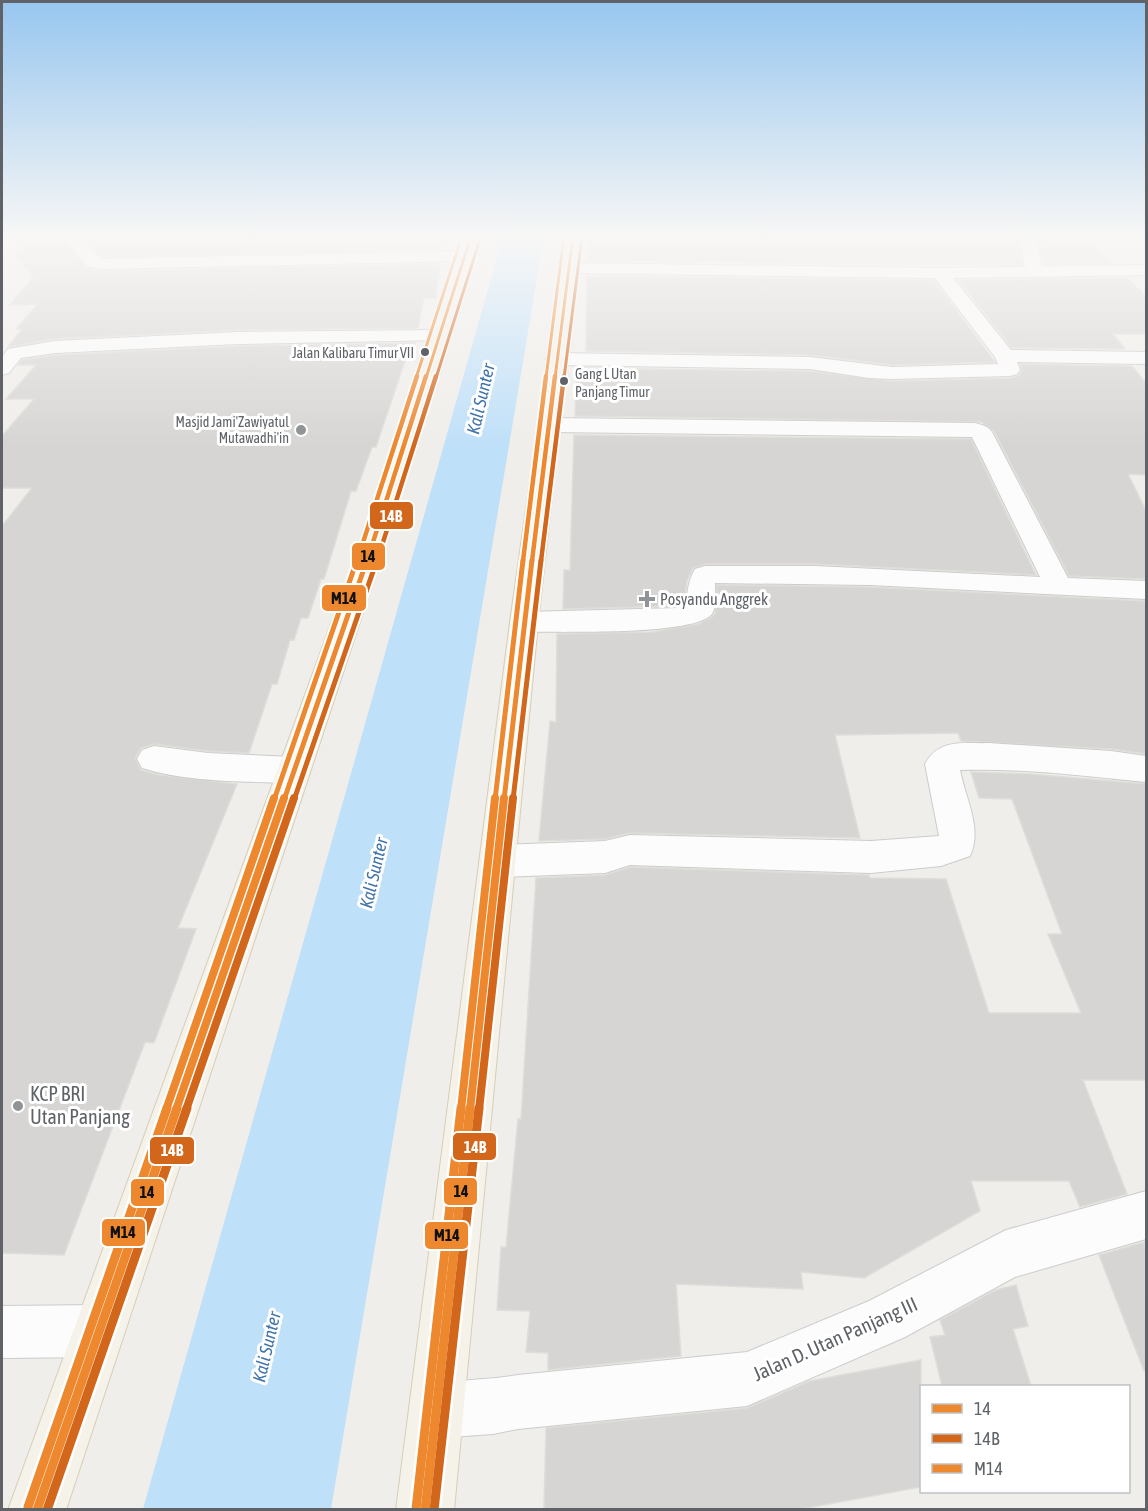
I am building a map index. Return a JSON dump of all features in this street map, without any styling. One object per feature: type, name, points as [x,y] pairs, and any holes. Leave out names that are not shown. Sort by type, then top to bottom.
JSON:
[{"type":"main road","points":[[37,1509],[369,555],[449,307]]},
{"type":"main road","points":[[424,1509],[524,622],[563,307]]},
{"type":"street","points":[[556,359],[810,363],[892,373],[1010,370],[1005,356],[966,307]]},
{"type":"street","points":[[36,349],[56,328]]},
{"type":"street","points":[[2,369],[15,353],[36,349],[242,329],[439,336]]},
{"type":"street","points":[[1005,356],[1146,358]]},
{"type":"street","points":[[549,425],[975,429],[981,432],[1058,586]]},
{"type":"street","points":[[524,622],[657,619],[684,616],[700,609],[702,580],[705,574],[777,572],[1146,590]]},
{"type":"street","points":[[498,861],[605,857],[630,850],[871,857],[941,851],[957,845],[958,834],[944,783],[942,764],[949,757],[989,756],[1111,764],[1146,769]]},
{"type":"street","points":[[154,759],[208,766],[293,770]]},
{"type":"street","name":"Jalan D. Utan Panjang III","points":[[436,1410],[493,1407],[518,1402],[747,1379],[887,1318],[1006,1255],[1146,1215]]},
{"type":"street","points":[[2,1332],[99,1331]]},
{"type":"water","name":"Kali Sunter","points":[[483,307],[532,307],[331,1509],[143,1509]]},
{"type":"building","points":[[36,307],[422,307],[418,328],[238,330],[55,339],[8,347],[22,329],[16,329]]},
{"type":"building","points":[[587,307],[954,307],[995,362],[892,365],[810,355],[586,351]]},
{"type":"building","points":[[979,307],[1146,307],[1146,334],[1113,334],[1125,349],[1012,348]]},
{"type":"building","points":[[415,343],[413,351],[409,351],[404,364],[376,447],[372,447],[356,491],[351,491],[324,579],[321,579],[308,618],[301,618],[294,640],[290,640],[277,684],[272,684],[249,753],[208,751],[154,744],[141,748],[135,758],[141,770],[160,775],[237,784],[178,928],[196,929],[154,1043],[145,1042],[64,1255],[2,1253],[2,526],[32,488],[2,488],[2,436],[34,399],[6,399],[36,365],[18,365],[22,360],[55,355],[238,346]]},
{"type":"building","points":[[1020,364],[1132,366],[1146,383],[1146,475],[1128,474],[1146,511],[1146,579],[1069,576],[994,431],[981,422],[575,416],[577,368],[810,371],[892,381],[1010,378],[1018,376],[1022,371]]},
{"type":"building","points":[[574,435],[971,439],[1036,575],[815,564],[705,564],[693,568],[687,581],[684,603],[678,606],[563,609],[564,570],[570,570]]},
{"type":"building","points":[[717,585],[870,587],[1146,601],[1146,754],[1111,749],[961,741],[958,733],[835,735],[860,838],[630,833],[605,839],[539,841],[550,721],[556,722],[557,634],[652,632],[699,624],[715,613]]},
{"type":"building","points":[[971,772],[1030,774],[1146,784],[1146,1080],[1083,1080],[1127,1194],[1080,1207],[1069,1181],[971,1181],[980,1211],[864,1278],[801,1272],[803,1289],[676,1284],[681,1356],[548,1370],[548,1353],[526,1352],[530,1311],[497,1310],[501,1247],[506,1247],[518,1119],[521,1119],[536,878],[605,875],[630,867],[869,875],[870,878],[946,879],[989,1013],[1081,1013],[1048,934],[1062,934],[1012,799],[979,798]]},
{"type":"building","points":[[1145,1242],[1146,1370],[1144,1371],[1099,1255]]},
{"type":"building","points":[[1016,1285],[1028,1326],[1013,1329],[1031,1385],[942,1385],[930,1337],[945,1335],[940,1320],[996,1290]]},
{"type":"building","points":[[921,1360],[920,1487],[802,1509],[544,1509],[546,1428],[747,1408],[810,1381]]},
{"type":"transit line","name":"M14","points":[[28,1507],[360,552],[439,307]]},
{"type":"transit line","name":"14","points":[[37,1510],[369,555],[448,307]]},
{"type":"transit line","name":"14B","points":[[47,1510],[378,558],[458,307]]},
{"type":"transit line","name":"M14","points":[[416,1509],[515,621],[555,307]]},
{"type":"transit line","name":"14","points":[[425,1510],[524,622],[564,307]]},
{"type":"transit line","name":"14B","points":[[434,1510],[533,623],[573,307]]},
{"type":"place","name":"Jalan Kalibaru Timur VII","points":[[425,352]]},
{"type":"place","name":"Gang L Utan Panjang Timur","points":[[564,381]]},
{"type":"place","name":"Masjid Jami'Zawiyatul Mutawadhi'in","points":[[301,430]]},
{"type":"place","name":"Posyandu Anggrek","points":[[647,599]]},
{"type":"place","name":"KCP BRI Utan Panjang","points":[[18,1106]]}]
